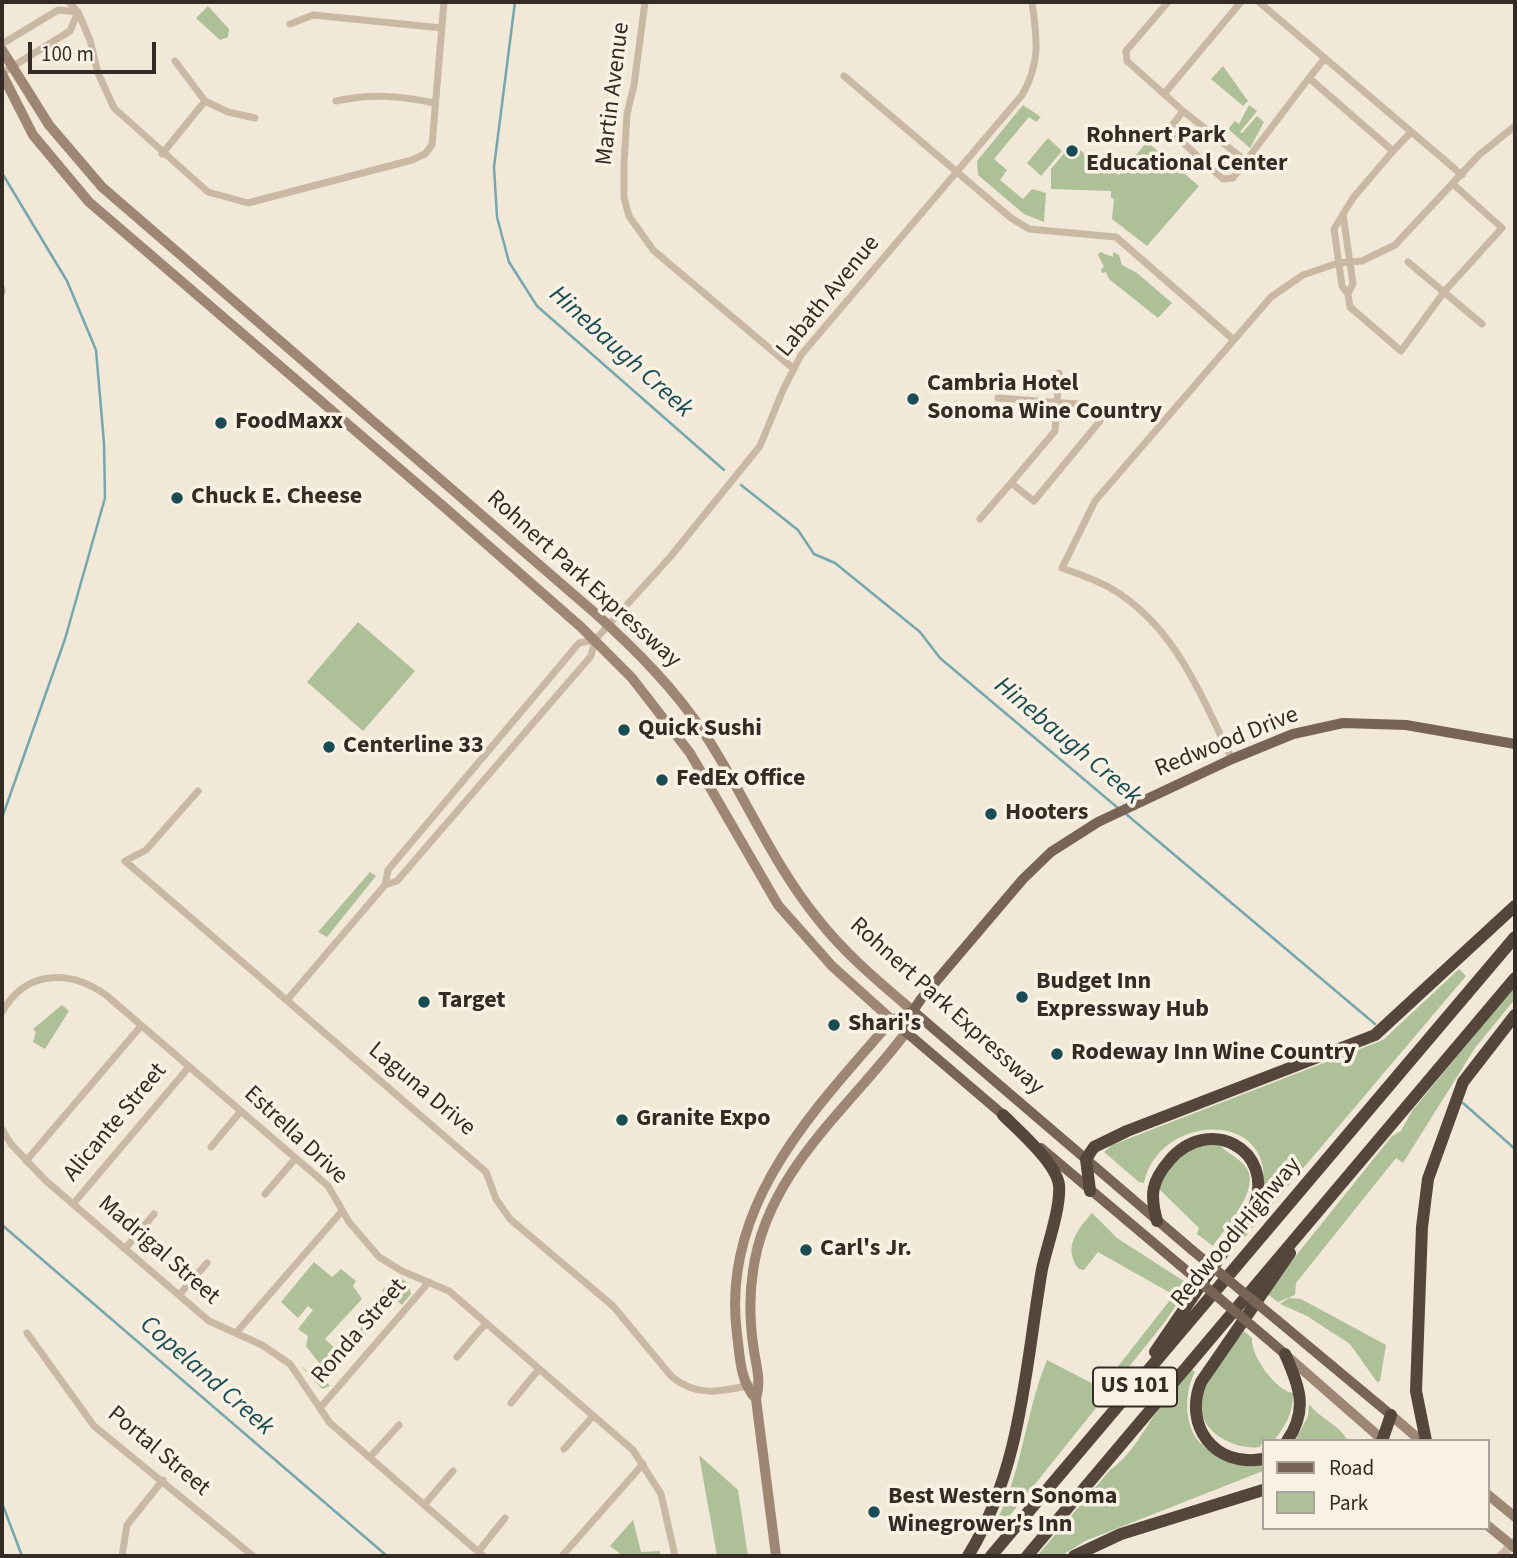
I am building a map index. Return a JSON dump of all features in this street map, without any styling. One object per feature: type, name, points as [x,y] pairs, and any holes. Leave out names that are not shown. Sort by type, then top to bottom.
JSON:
[{"type":"highway","points":[[1090,1191],[1086,1159],[1094,1147],[1127,1130],[1376,1035],[1515,906]]},
{"type":"highway","name":"Redwood Highway","points":[[991,1556],[1515,937]]},
{"type":"highway","name":"Redwood Highway","points":[[1027,1556],[1334,1189],[1515,978]]},
{"type":"highway","points":[[1426,1439],[1416,1391],[1422,1227],[1429,1179],[1464,1082],[1515,1015]]},
{"type":"highway","points":[[968,1556],[1002,1484],[1019,1425],[1059,1186],[1052,1167],[1003,1115]]},
{"type":"highway","points":[[1112,1413],[1244,1224],[1258,1197],[1255,1167],[1240,1149],[1228,1141],[1214,1138],[1188,1143],[1177,1151],[1153,1183],[1151,1191],[1157,1221]]},
{"type":"highway","points":[[1262,1459],[1237,1460],[1223,1455],[1211,1446],[1196,1422],[1195,1395],[1201,1382],[1334,1189]]},
{"type":"highway","points":[[1284,1354],[1298,1382],[1302,1399],[1297,1423],[1288,1439]]},
{"type":"highway","points":[[1383,1439],[1391,1415]]},
{"type":"highway","points":[[1074,1556],[1121,1534],[1262,1490]]},
{"type":"main road","name":"Rohnert Park Expressway","points":[[2,50],[50,125],[82,166],[127,211],[609,625],[668,685],[699,726],[777,863],[818,919],[864,970],[995,1078],[1157,1221],[1418,1439]]},
{"type":"main road","name":"Rohnert Park Expressway","points":[[2,73],[33,135],[68,180],[117,228],[312,393],[595,640],[671,725],[778,905],[802,935],[892,1020],[1382,1439]]},
{"type":"main road","points":[[226,322],[239,307]]},
{"type":"main road","points":[[312,393],[325,380]]},
{"type":"main road","name":"Redwood Drive","points":[[776,1556],[757,1399],[761,1383],[754,1351],[751,1291],[757,1251],[772,1205],[800,1157],[907,1031],[913,1011],[978,930],[1043,859],[1109,817],[1232,759],[1293,734],[1343,723],[1406,725],[1515,744]]},
{"type":"main road","points":[[736,833],[754,822]]},
{"type":"main road","name":"Redwood Drive","points":[[744,1386],[735,1321],[736,1276],[752,1212],[790,1142],[892,1020],[913,1011]]},
{"type":"main road","points":[[744,1386],[757,1399]]},
{"type":"main road","points":[[1489,1496],[1515,1517]]},
{"type":"main road","points":[[1489,1526],[1514,1545]]},
{"type":"street","points":[[69,2],[78,12],[90,40],[97,73],[114,108],[208,192],[248,203],[412,160],[425,154],[432,145],[444,2]]},
{"type":"street","name":"Martin Avenue","points":[[645,2],[626,127],[623,181],[629,216],[653,250],[793,369]]},
{"type":"street","name":"Labath Avenue","points":[[385,885],[397,881],[592,656],[595,640],[671,556],[769,430],[801,355],[1022,95],[1032,78],[1038,45],[1032,2]]},
{"type":"street","points":[[1168,2],[1125,55],[1126,61],[1247,162]]},
{"type":"street","points":[[1164,94],[1241,2]]},
{"type":"street","points":[[1259,2],[1462,175]]},
{"type":"street","points":[[2,44],[58,10],[78,12]]},
{"type":"street","points":[[2,73],[70,30],[78,12]]},
{"type":"street","points":[[289,24],[313,15],[443,28]]},
{"type":"street","points":[[1183,111],[1169,130],[1174,138],[1223,179],[1233,178],[1247,162],[1274,120],[1325,58]]},
{"type":"street","points":[[175,61],[205,101],[228,112],[255,118]]},
{"type":"street","points":[[844,76],[1011,218],[1029,229],[1116,237],[1234,340]]},
{"type":"street","points":[[1309,78],[1393,150]]},
{"type":"street","points":[[336,101],[360,95],[386,95],[435,103]]},
{"type":"street","points":[[162,153],[205,101]]},
{"type":"street","points":[[1232,759],[1187,667],[1160,629],[1145,613],[1109,588],[1062,568],[1095,501],[1281,289],[1303,275],[1338,263],[1374,256],[1395,245],[1479,155],[1515,126]]},
{"type":"street","points":[[1411,132],[1393,150],[1334,229],[1342,286],[1348,294],[1350,307],[1401,351],[1444,292],[1502,228],[1453,184]]},
{"type":"street","points":[[1343,214],[1353,284],[1348,294]]},
{"type":"street","points":[[1408,262],[1482,324]]},
{"type":"street","points":[[980,519],[1055,431],[1059,373]]},
{"type":"street","points":[[998,398],[1078,404],[1100,421],[1034,501],[1011,483]]},
{"type":"street","name":"Labath Avenue","points":[[287,1000],[385,885],[388,870],[535,694],[579,643],[595,640]]},
{"type":"street","name":"Laguna Drive","points":[[198,790],[146,850],[125,861],[486,1172],[496,1199],[510,1219],[612,1306],[672,1377],[683,1386],[704,1392],[761,1383]]},
{"type":"street","name":"Estrella Drive","points":[[2,1012],[23,987],[33,981],[55,976],[85,981],[141,1026],[333,1192],[342,1211],[367,1247],[379,1257],[449,1291],[633,1450],[668,1513],[675,1556]]},
{"type":"street","points":[[26,1161],[141,1026]]},
{"type":"street","name":"Alicante Street","points":[[73,1204],[189,1067]]},
{"type":"street","points":[[211,1147],[241,1111]]},
{"type":"street","name":"Madrigal Street","points":[[2,1129],[26,1161],[209,1321],[269,1349],[290,1364],[330,1423],[480,1554]]},
{"type":"street","points":[[265,1194],[295,1159]]},
{"type":"street","points":[[236,1333],[342,1211]]},
{"type":"street","points":[[125,1249],[154,1214]]},
{"type":"street","points":[[179,1295],[207,1263]]},
{"type":"street","name":"Ronda Street","points":[[320,1408],[429,1282]]},
{"type":"street","points":[[457,1357],[486,1323]]},
{"type":"street","name":"Portal Street","points":[[27,1333],[94,1426],[253,1556]]},
{"type":"street","points":[[511,1403],[539,1369]]},
{"type":"street","points":[[564,1449],[593,1416]]},
{"type":"street","points":[[370,1457],[399,1426]]},
{"type":"street","points":[[562,1556],[643,1464]]},
{"type":"street","points":[[424,1505],[453,1471]]},
{"type":"street","points":[[122,1556],[127,1525],[163,1480]]},
{"type":"street","points":[[480,1554],[505,1518]]},
{"type":"street","points":[[1501,1556],[1514,1545]]},
{"type":"green space","points":[[208,6],[229,29],[228,37],[220,40],[196,18]]},
{"type":"green space","points":[[1223,66],[1248,101],[1243,106],[1211,79]]},
{"type":"green space","points":[[1023,105],[1041,117],[1036,122],[1029,117],[994,159],[1007,170],[1000,180],[1023,199],[1032,189],[1046,193],[1044,222],[1024,214],[978,175],[977,161]]},
{"type":"green space","points":[[1249,105],[1257,111],[1240,132],[1257,116],[1264,122],[1250,148],[1228,129],[1235,121],[1239,124]]},
{"type":"green space","points":[[1048,138],[1062,151],[1041,176],[1027,163]]},
{"type":"green space","points":[[1147,142],[1199,186],[1147,246],[1112,219],[1114,199],[1111,198],[1111,191],[1051,189],[1051,169],[1066,151],[1079,149],[1103,170],[1107,165],[1119,175]]},
{"type":"green space","points":[[1100,252],[1113,257],[1113,252],[1119,255],[1122,265],[1137,273],[1172,303],[1158,318],[1109,279],[1106,272],[1102,273],[1101,269],[1104,267],[1098,255]]},
{"type":"green space","points":[[358,622],[415,671],[363,731],[307,682]]},
{"type":"green space","points":[[370,872],[376,876],[327,937],[318,932]]},
{"type":"green space","points":[[1459,969],[1466,976],[1239,1244],[1236,1241],[1256,1208],[1263,1188],[1262,1162],[1251,1144],[1234,1133],[1213,1130],[1191,1133],[1170,1143],[1154,1160],[1144,1183],[1139,1182],[1104,1152],[1112,1145],[1383,1040]]},
{"type":"green space","points":[[1515,986],[1515,999],[1475,1048],[1403,1163],[1396,1158],[1296,1283],[1295,1295],[1278,1302],[1266,1293],[1392,1136],[1401,1131],[1412,1111]]},
{"type":"green space","points":[[62,1005],[69,1011],[45,1049],[33,1042],[36,1032],[33,1029]]},
{"type":"green space","points":[[1219,1144],[1245,1166],[1249,1185],[1240,1208],[1213,1246],[1197,1234],[1199,1228],[1158,1188],[1168,1170],[1192,1146]]},
{"type":"green space","points":[[1092,1213],[1117,1238],[1190,1285],[1164,1323],[995,1534],[991,1531],[1010,1490],[1047,1360],[1101,1388],[1174,1295],[1098,1252],[1084,1270],[1079,1269],[1074,1262],[1072,1247],[1081,1226]]},
{"type":"green space","points":[[314,1262],[332,1277],[341,1269],[356,1281],[353,1286],[362,1299],[325,1339],[340,1353],[377,1309],[383,1314],[346,1357],[343,1355],[335,1364],[338,1367],[325,1380],[330,1386],[322,1389],[301,1366],[318,1380],[326,1372],[306,1346],[308,1336],[298,1329],[313,1310],[308,1306],[298,1318],[281,1302]]},
{"type":"green space","points":[[398,1276],[408,1283],[411,1294],[402,1305],[393,1297],[382,1309],[378,1305],[387,1296],[382,1290]]},
{"type":"green space","points":[[1289,1298],[1301,1299],[1386,1345],[1380,1381],[1377,1382],[1350,1344],[1307,1316],[1280,1304]]},
{"type":"green space","points":[[1244,1331],[1252,1338],[1255,1353],[1265,1371],[1279,1386],[1293,1393],[1290,1412],[1283,1428],[1275,1439],[1262,1439],[1260,1447],[1236,1445],[1225,1440],[1207,1424],[1202,1414],[1204,1389]]},
{"type":"green space","points":[[1192,1370],[1195,1372],[1188,1391],[1188,1414],[1194,1434],[1200,1443],[1227,1456],[1262,1462],[1262,1471],[1085,1541],[1061,1556],[1037,1556],[1131,1449],[1159,1409]]},
{"type":"green space","points":[[1309,1404],[1347,1439],[1296,1439],[1308,1416]]},
{"type":"green space","points":[[699,1455],[738,1490],[748,1556],[717,1556]]},
{"type":"green space","points":[[633,1520],[641,1552],[660,1551],[660,1556],[623,1556],[610,1546]]},
{"type":"waterway","name":"Hinebaugh Creek","points":[[515,2],[494,167],[497,217],[509,262],[537,306],[724,470]]},
{"type":"waterway","points":[[2,173],[67,281],[96,350],[104,443],[105,498],[65,639],[2,818]]},
{"type":"waterway","name":"Hinebaugh Creek","points":[[741,485],[798,530],[814,554],[835,563],[920,632],[940,658],[1118,808]]},
{"type":"waterway","name":"Hinebaugh Creek","points":[[1126,814],[1375,1024]]},
{"type":"waterway","points":[[1463,1103],[1515,1149]]},
{"type":"waterway","name":"Copeland Creek","points":[[2,1225],[387,1556]]},
{"type":"waterway","points":[[2,1503],[22,1556]]},
{"type":"place","name":"Rohnert Park Educational Center","points":[[1072,151]]},
{"type":"place","name":"Cambria Hotel Sonoma Wine Country","points":[[913,399]]},
{"type":"place","name":"FoodMaxx","points":[[221,423]]},
{"type":"place","name":"Chuck E. Cheese","points":[[177,498]]},
{"type":"place","name":"Quick Sushi","points":[[624,730]]},
{"type":"place","name":"Centerline 33","points":[[329,747]]},
{"type":"place","name":"FedEx Office","points":[[662,780]]},
{"type":"place","name":"Hooters","points":[[991,814]]},
{"type":"place","name":"Budget Inn Expressway Hub","points":[[1022,997]]},
{"type":"place","name":"Target","points":[[424,1002]]},
{"type":"place","name":"Shari's","points":[[834,1025]]},
{"type":"place","name":"Rodeway Inn Wine Country","points":[[1057,1054]]},
{"type":"place","name":"Granite Expo","points":[[622,1120]]},
{"type":"place","name":"Carl's Jr.","points":[[806,1250]]},
{"type":"place","name":"Best Western Sonoma Winegrower's Inn","points":[[874,1512]]}]
